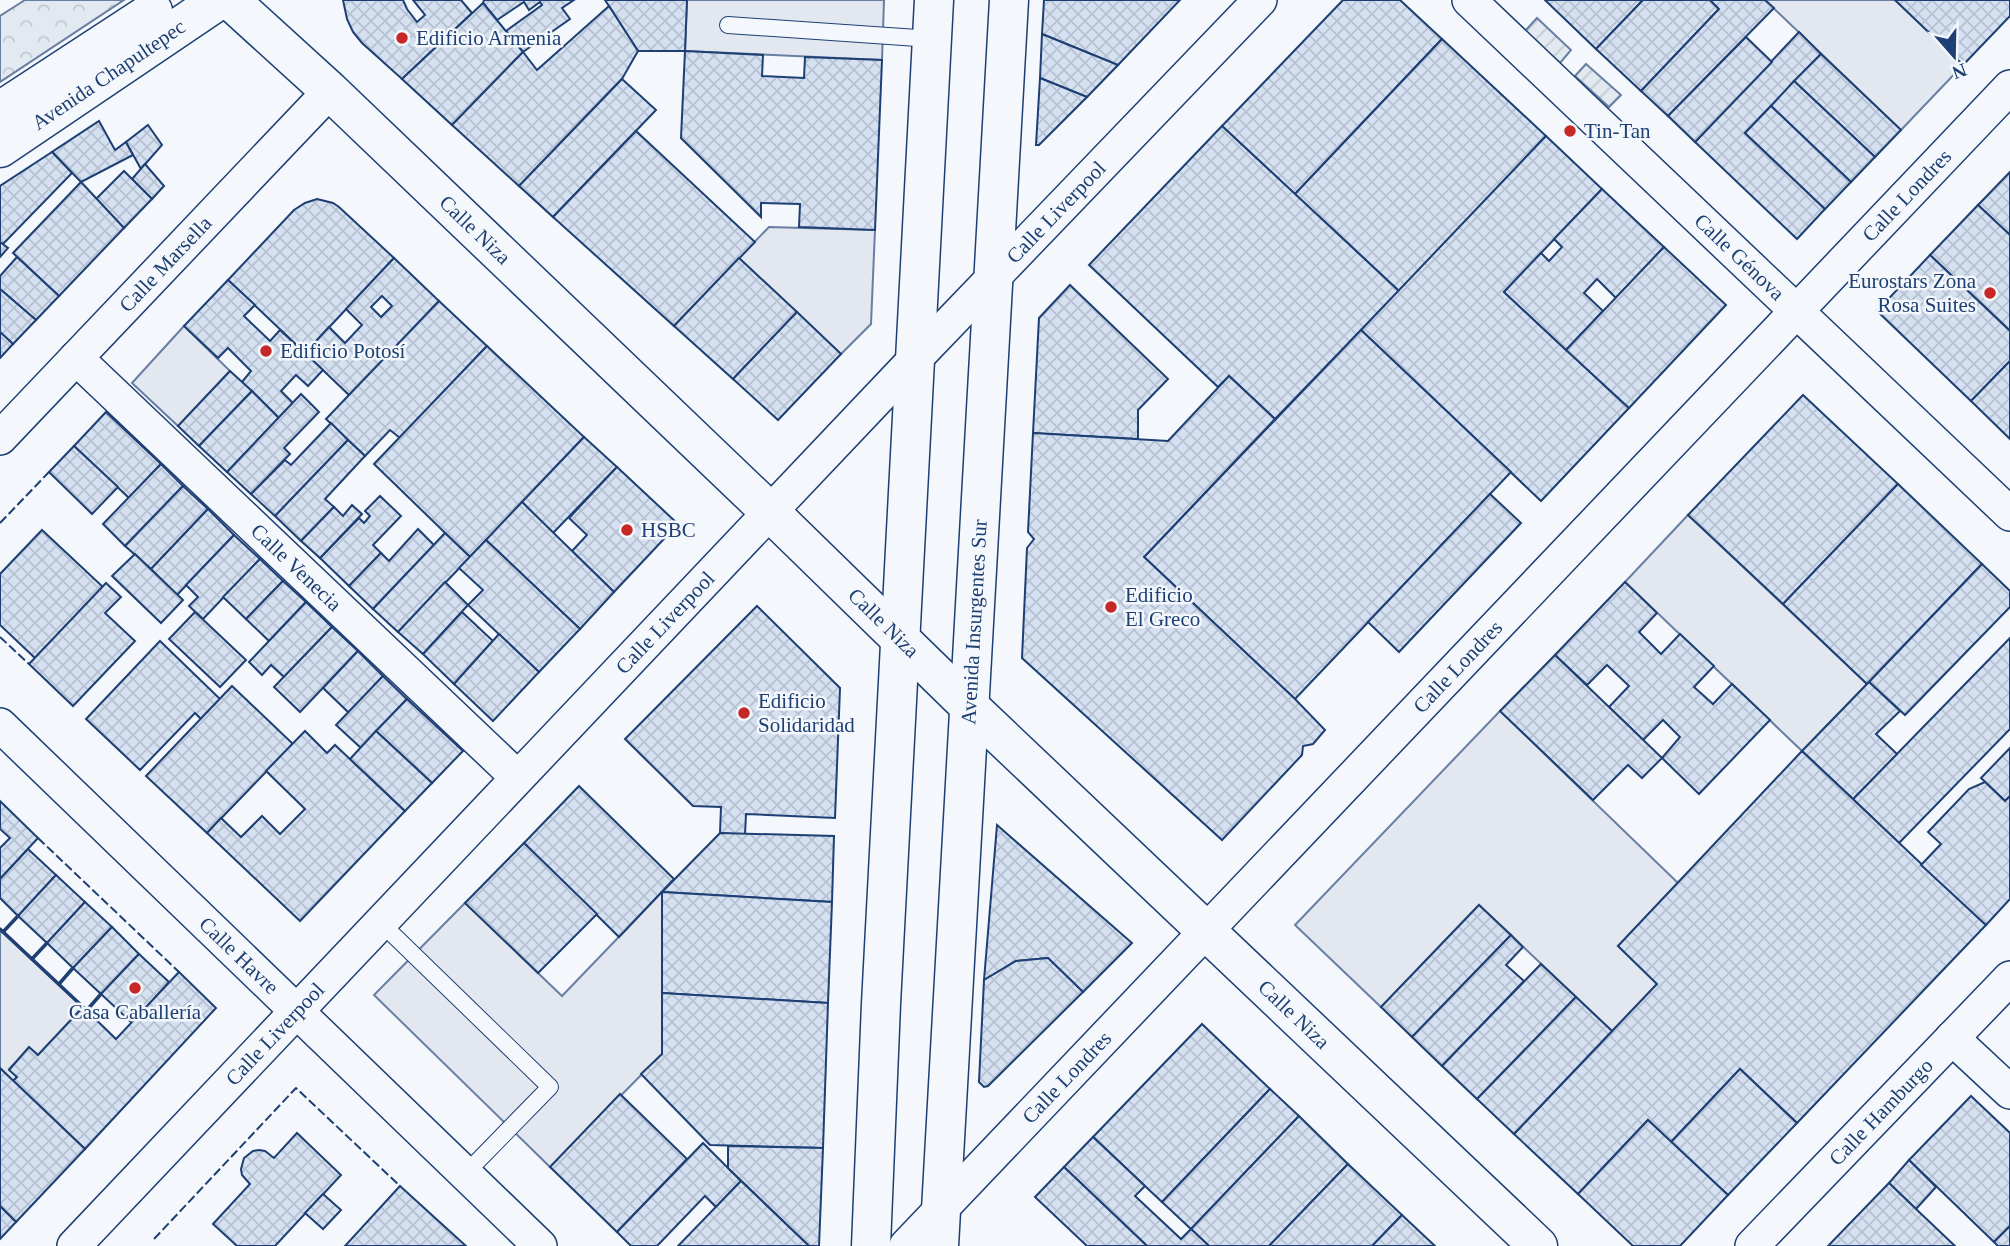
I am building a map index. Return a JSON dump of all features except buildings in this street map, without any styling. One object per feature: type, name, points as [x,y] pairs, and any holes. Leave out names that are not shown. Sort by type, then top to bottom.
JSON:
[{"type":"main road","name":"Avenida Chapultepec","points":[[0,148],[219,0]]},
{"type":"main road","name":"Calle Niza","points":[[230,0],[330,91],[970,707],[1538,1246]]},
{"type":"main road","points":[[871,1246],[881,1003],[934,0]]},
{"type":"main road","name":"Avenida Insurgentes Sur","points":[[939,1228],[1009,0]]},
{"type":"main road","name":"Avenida Chapultepec","points":[[0,111],[153,11]]},
{"type":"street","name":"Calle Liverpool","points":[[74,1246],[517,777],[1260,0]]},
{"type":"street","name":"Calle Génova","points":[[1469,0],[2010,514]]},
{"type":"street","name":"Calle Londres","points":[[906,1246],[939,1228],[1206,931],[2010,88]]},
{"type":"street","name":"Calle Marsella","points":[[0,438],[330,91]]},
{"type":"street","name":"Calle Venecia","points":[[76,358],[517,777]]},
{"type":"street","name":"Calle Havre","points":[[0,725],[540,1246]]},
{"type":"street","name":"Calle Hamburgo","points":[[1752,1246],[2010,978]]},
{"type":"street","points":[[1952,1038],[2010,1092]]},
{"type":"lane","points":[[728,25],[932,39]]},
{"type":"lane","points":[[380,922],[550,1087],[465,1174]]},
{"type":"green space","points":[[25,0],[124,0],[0,82],[0,16]]},
{"type":"green space","points":[[1537,18],[1571,50],[1560,63],[1525,31]]},
{"type":"green space","points":[[1586,64],[1621,95],[1609,107],[1575,76]]},
{"type":"shaded area","points":[[687,0],[884,0],[882,60],[685,51]]},
{"type":"shaded area","points":[[1765,0],[1895,0],[1963,65],[1901,130]]},
{"type":"shaded area","points":[[769,227],[875,230],[871,324],[841,354],[739,258]]},
{"type":"shaded area","points":[[184,326],[230,371],[178,426],[132,383]]},
{"type":"shaded area","points":[[1688,515],[1867,684],[1802,751],[1625,582]]},
{"type":"shaded area","points":[[1500,711],[1678,883],[1618,946],[1657,984],[1612,1031],[1479,905],[1381,1007],[1295,925]]},
{"type":"shaded area","points":[[662,892],[662,1054],[550,1167],[374,995],[465,903],[562,996]]},
{"type":"shaded area","points":[[0,929],[83,1007],[38,1055],[29,1048],[9,1069],[17,1077],[13,1081],[0,1068]]},
{"type":"fence","points":[[0,523],[49,472]]},
{"type":"fence","points":[[0,637],[29,664]]},
{"type":"fence","points":[[38,838],[179,972]]},
{"type":"fence","points":[[154,1239],[296,1088],[400,1186]]},
{"type":"wall","points":[[3,932],[18,916]]},
{"type":"wall","points":[[0,929],[83,1007]]},
{"type":"wall","points":[[32,959],[47,943]]},
{"type":"wall","points":[[59,984],[73,968]]},
{"type":"wall","points":[[87,1010],[101,994]]},
{"type":"place","name":"Edificio Armenia","points":[[402,38]]},
{"type":"place","name":"Tin-Tan","points":[[1570,131]]},
{"type":"place","name":"Eurostars Zona Rosa Suites","points":[[1990,293]]},
{"type":"place","name":"Edificio Potosí","points":[[266,351]]},
{"type":"place","name":"HSBC","points":[[627,530]]},
{"type":"place","name":"Edificio El Greco","points":[[1111,607]]},
{"type":"place","name":"Edificio Solidaridad","points":[[744,713]]},
{"type":"place","name":"Casa Caballería","points":[[135,988]]}]
